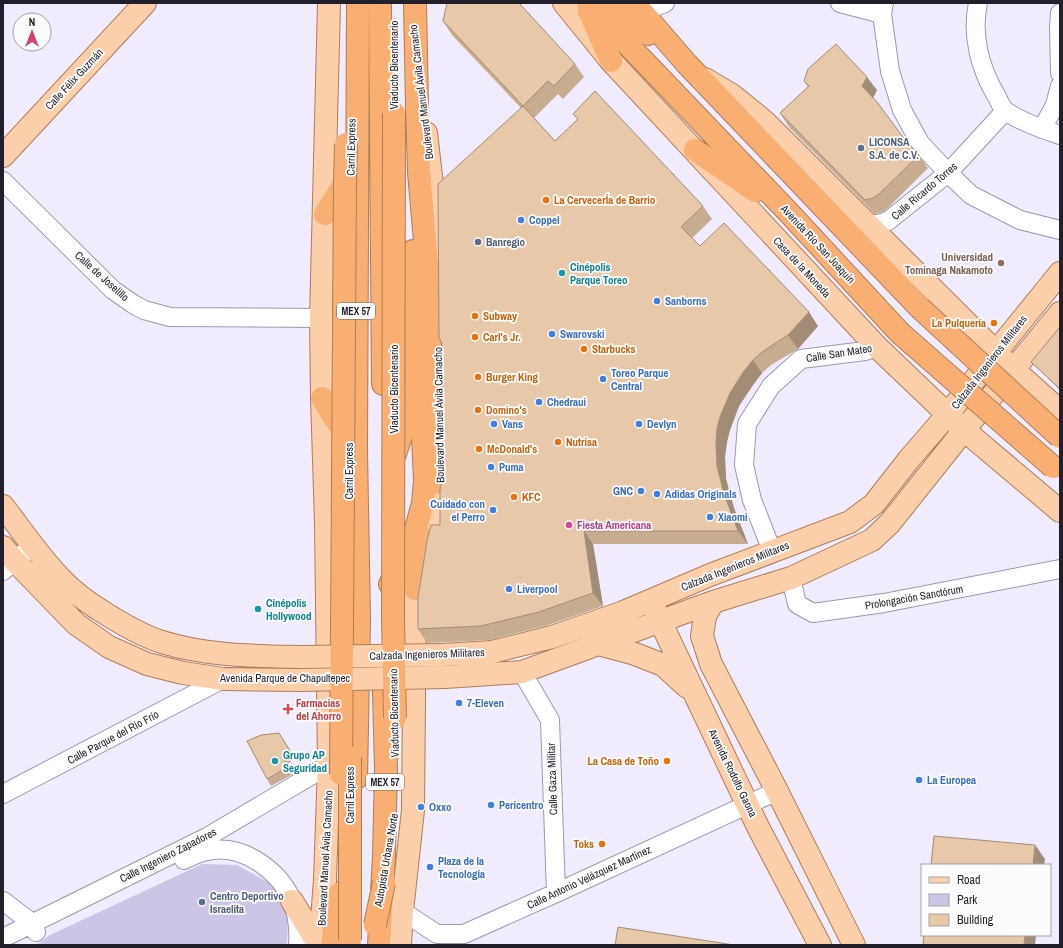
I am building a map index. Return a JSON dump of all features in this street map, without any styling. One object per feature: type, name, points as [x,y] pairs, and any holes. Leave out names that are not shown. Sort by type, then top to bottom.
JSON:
[{"type":"highway","points":[[345,944],[340,893],[335,770],[344,182],[348,33],[347,3]]},
{"type":"highway","name":"Carril Express","points":[[345,944],[352,3]]},
{"type":"highway","name":"MEX 57","points":[[345,944],[352,902],[355,838],[359,619],[356,450],[358,3]]},
{"type":"highway","name":"MEX 57","points":[[378,945],[382,888],[386,769],[383,618],[385,594],[380,3]]},
{"type":"highway","points":[[587,3],[611,61]]},
{"type":"highway","name":"Avenida Río San Joaquín","points":[[587,3],[791,215],[900,333],[1057,469]]},
{"type":"highway","points":[[611,3],[636,13]]},
{"type":"highway","points":[[618,3],[636,13],[656,40],[676,52],[920,308],[1060,437]]},
{"type":"highway","points":[[383,487],[409,412],[413,275],[408,4]]},
{"type":"highway","points":[[408,4],[419,172],[436,386],[430,442],[434,483]]},
{"type":"highway","name":"Viaducto Bicentenario","points":[[395,775],[394,619],[408,4]]},
{"type":"highway","points":[[695,150],[791,215]]},
{"type":"highway","points":[[325,214],[357,163]]},
{"type":"highway","points":[[413,275],[425,408]]},
{"type":"highway","points":[[385,594],[412,544],[423,503],[425,481],[423,454],[425,408],[429,385],[431,333]]},
{"type":"highway","points":[[322,398],[356,450]]},
{"type":"highway","points":[[415,589],[419,546],[431,503],[441,433]]},
{"type":"highway","name":"Autopista Urbana Norte","points":[[372,945],[392,841],[395,808],[395,775]]},
{"type":"highway","points":[[382,888],[390,908],[389,945]]},
{"type":"main road","name":"Calle Félix Guzmán","points":[[3,156],[146,3]]},
{"type":"main road","name":"Boulevard Manuel Ávila Camacho","points":[[319,945],[335,770],[322,398],[321,318],[325,214],[329,3]]},
{"type":"main road","name":"Casa de la Moneda","points":[[564,3],[611,61],[877,347],[964,430],[1060,511]]},
{"type":"main road","name":"Boulevard Manuel Ávila Camacho","points":[[400,945],[402,911],[413,810],[415,589],[441,484],[441,433],[434,193],[408,4]]},
{"type":"main road","points":[[697,74],[727,91],[749,107],[869,224],[1014,370],[1060,411]]},
{"type":"main road","name":"Calzada Ingenieros Militares","points":[[301,657],[442,655],[492,652],[552,637],[621,613],[772,551],[850,522],[874,504],[1060,273]]},
{"type":"main road","name":"Calzada Ingenieros Militares","points":[[372,679],[445,677],[522,672],[713,602],[791,578],[872,540],[890,523],[1060,313]]},
{"type":"main road","name":"Avenida Parque de Chapultepec","points":[[3,506],[64,582],[87,602],[115,621],[149,638],[190,649],[239,656],[301,657]]},
{"type":"main road","name":"Avenida Parque de Chapultepec","points":[[6,556],[76,624],[109,647],[147,664],[183,673],[223,679],[372,679]]},
{"type":"main road","name":"Avenida Rodolfo Gaona","points":[[650,600],[747,805],[820,945]]},
{"type":"main road","points":[[713,602],[705,616],[702,636],[711,664],[777,791],[854,945]]},
{"type":"main road","points":[[598,644],[635,654],[662,665],[695,694]]},
{"type":"main road","points":[[183,673],[190,649]]},
{"type":"main road","points":[[292,901],[319,945]]},
{"type":"street","points":[[636,13],[665,3]]},
{"type":"street","points":[[840,3],[883,8],[890,71],[902,110],[920,143],[948,173],[971,195],[1020,220],[1060,230]]},
{"type":"street","points":[[978,3],[975,32],[978,52],[987,81],[1005,111],[1042,129],[1060,135]]},
{"type":"street","points":[[1060,13],[1060,73]]},
{"type":"street","points":[[1042,129],[1055,105],[1060,86]]},
{"type":"street","name":"Calle Ricardo Torres","points":[[869,224],[879,224],[888,221],[948,173],[1005,111]]},
{"type":"street","name":"Calle de Joselillo","points":[[3,181],[113,290],[144,310],[183,318],[321,318]]},
{"type":"street","name":"Calle San Mateo","points":[[772,551],[752,500],[744,465],[747,424],[771,386],[801,359],[865,351],[877,347]]},
{"type":"street","points":[[6,556],[28,539]]},
{"type":"street","name":"Prolongación Sanctórum","points":[[791,578],[797,604],[813,613],[884,603],[1060,570]]},
{"type":"street","name":"Calle Gaza Militar","points":[[522,672],[550,720],[556,893]]},
{"type":"street","name":"Calle Parque del Río Frío","points":[[3,794],[223,679]]},
{"type":"street","name":"Calle Ingeniero Zapadores","points":[[9,938],[34,929],[148,872],[207,837],[335,770]]},
{"type":"street","name":"Calle Antonio Velázquez Martínez","points":[[402,911],[437,934],[464,934],[777,791]]},
{"type":"street","name":"Calle Ingeniero Zapadores","points":[[148,872],[171,866],[193,856],[214,849],[239,853],[249,857],[267,868],[281,882],[292,901],[296,921],[298,945]]},
{"type":"street","points":[[3,901],[34,929]]},
{"type":"green space","name":"Centro Deportivo Israelita","points":[[202,864],[237,865],[274,885],[288,918],[287,945],[37,945],[48,936]]},
{"type":"building","points":[[447,3],[519,3],[575,64],[554,86],[548,81],[523,106],[443,21]]},
{"type":"building","name":"LICONSA S.A. de C.V.","points":[[836,44],[867,77],[862,86],[877,102],[903,137],[919,155],[879,194],[873,198],[865,200],[780,113],[809,86],[804,81],[808,69]]},
{"type":"building","name":"Toreo Parque Central","points":[[595,91],[703,206],[681,227],[700,246],[724,223],[809,312],[788,335],[762,352],[753,360],[730,393],[720,417],[717,428],[716,443],[717,466],[724,494],[738,531],[584,531],[593,593],[539,612],[481,626],[418,629],[418,598],[427,541],[431,525],[440,525],[440,490],[444,471],[442,344],[439,337],[438,184],[523,106],[555,141],[578,119],[573,114]]},
{"type":"building","points":[[1060,327],[1060,389],[1031,362]]},
{"type":"building","name":"Grupo AP Seguridad","points":[[279,733],[290,751],[283,758],[288,767],[267,779],[247,741],[261,735]]},
{"type":"building","points":[[934,836],[1035,845],[1033,864],[931,864]]},
{"type":"building","points":[[618,927],[734,945],[615,945]]},
{"type":"building","points":[[924,936],[1025,936],[1024,945],[923,945]]},
{"type":"place","name":"LICONSA S.A. de C.V.","points":[[861,148]]},
{"type":"place","name":"La CervecerÍa de Barrio","points":[[546,200]]},
{"type":"place","name":"Coppel","points":[[521,220]]},
{"type":"place","name":"Banregio","points":[[478,242]]},
{"type":"place","name":"Universidad Tominaga Nakamoto","points":[[1001,263]]},
{"type":"place","name":"Cinépolis Parque Toreo","points":[[562,273]]},
{"type":"place","name":"Sanborns","points":[[657,301]]},
{"type":"place","name":"Subway","points":[[475,316]]},
{"type":"place","name":"La Pulquería","points":[[994,323]]},
{"type":"place","name":"Swarovski","points":[[552,334]]},
{"type":"place","name":"Carl's Jr.","points":[[475,337]]},
{"type":"place","name":"Starbucks","points":[[584,349]]},
{"type":"place","name":"Burger King","points":[[478,377]]},
{"type":"place","name":"Toreo Parque Central","points":[[603,379]]},
{"type":"place","name":"Chedraui","points":[[539,402]]},
{"type":"place","name":"Domino's","points":[[478,410]]},
{"type":"place","name":"Vans","points":[[494,424]]},
{"type":"place","name":"Devlyn","points":[[639,424]]},
{"type":"place","name":"Nutrisa","points":[[558,442]]},
{"type":"place","name":"McDonald's","points":[[479,449]]},
{"type":"place","name":"Puma","points":[[491,467]]},
{"type":"place","name":"GNC","points":[[641,491]]},
{"type":"place","name":"Adidas Originals","points":[[657,494]]},
{"type":"place","name":"KFC","points":[[514,497]]},
{"type":"place","name":"Cuidado con el Perro","points":[[493,510]]},
{"type":"place","name":"Xiaomi","points":[[710,517]]},
{"type":"place","name":"Fiesta Americana","points":[[569,525]]},
{"type":"place","name":"Liverpool","points":[[509,589]]},
{"type":"place","name":"Cinépolis Hollywood","points":[[258,609]]},
{"type":"place","name":"7-Eleven","points":[[459,703]]},
{"type":"place","name":"Farmacias del Ahorro","points":[[288,709]]},
{"type":"place","name":"Grupo AP Seguridad","points":[[275,761]]},
{"type":"place","name":"La Casa de Toño","points":[[667,761]]},
{"type":"place","name":"La Europea","points":[[919,780]]},
{"type":"place","name":"Pericentro","points":[[491,805]]},
{"type":"place","name":"Oxxo","points":[[421,807]]},
{"type":"place","name":"Toks","points":[[602,844]]},
{"type":"place","name":"Plaza de la Tecnología","points":[[430,867]]},
{"type":"place","name":"Centro Deportivo Israelita","points":[[202,902]]}]
